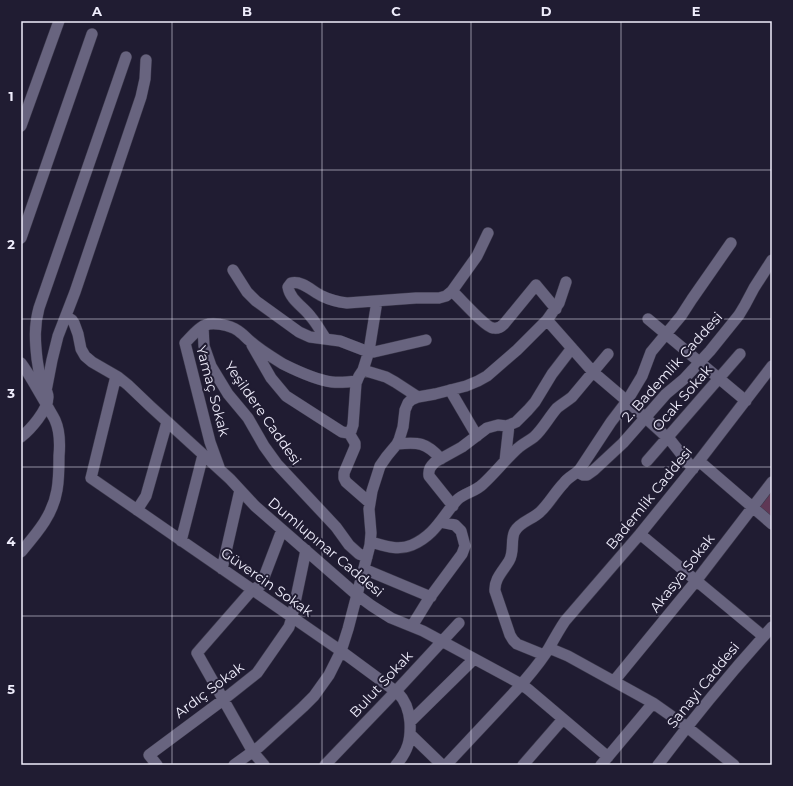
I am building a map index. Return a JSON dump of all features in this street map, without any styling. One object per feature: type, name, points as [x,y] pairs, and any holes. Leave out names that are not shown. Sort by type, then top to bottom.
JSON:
[{"type":"street","points":[[21,126],[59,21]]},
{"type":"street","points":[[21,238],[92,34]]},
{"type":"street","points":[[21,437],[35,422],[47,405],[48,398],[40,376],[35,340],[37,315],[126,58]]},
{"type":"street","points":[[46,391],[55,347],[141,97],[145,78],[146,60]]},
{"type":"street","points":[[326,339],[312,318],[292,297],[288,287],[291,283],[296,282],[321,296],[347,303],[416,298],[438,298],[446,296],[452,291],[477,256],[488,233]]},
{"type":"street","points":[[728,763],[687,727],[653,703],[614,681],[568,656],[517,644],[510,635],[494,588],[497,578],[510,559],[516,529],[540,512],[564,483],[577,472],[627,401],[642,376],[651,352],[681,316],[731,243]]},
{"type":"street","name":"2. Bademlik Caddesi","points":[[577,472],[587,475],[594,470],[623,443],[666,394],[680,384],[739,315],[772,260]]},
{"type":"street","points":[[233,270],[247,292],[264,307],[310,337],[340,341],[369,352],[426,340]]},
{"type":"street","points":[[234,765],[253,752],[274,734],[314,696],[329,675],[341,651],[371,542],[372,533],[370,503],[372,491],[380,466],[397,444],[401,434],[406,406],[411,400],[418,397],[461,388],[473,384],[487,376],[517,350],[547,320],[556,309],[562,297],[566,282]]},
{"type":"street","points":[[452,291],[485,324],[493,328],[498,328],[504,324],[536,285],[556,309]]},
{"type":"street","points":[[349,433],[353,424],[357,381],[363,370],[369,352],[377,301]]},
{"type":"street","name":"Dumlupınar Caddesi","points":[[66,316],[74,323],[81,349],[85,356],[128,385],[220,470],[255,506],[357,595],[391,618],[412,626],[442,641],[521,684],[563,719],[605,761]]},
{"type":"street","points":[[648,319],[746,401]]},
{"type":"street","points":[[547,320],[593,372],[645,417],[696,465],[753,507],[772,524]]},
{"type":"street","points":[[204,326],[214,324],[224,325],[240,332],[249,341],[271,378],[286,396],[344,433],[349,433]]},
{"type":"street","name":"Yamaç Sokak","points":[[204,326],[185,343],[210,442],[220,470]]},
{"type":"street","name":"Yeşildere Caddesi","points":[[204,326],[204,346],[214,370],[228,394],[248,418],[264,446],[278,464],[336,527],[349,545],[360,554],[367,557]]},
{"type":"street","points":[[249,341],[284,364],[321,380],[338,383],[357,381]]},
{"type":"street","points":[[453,506],[429,476],[429,469],[432,465],[462,447],[487,428],[498,425],[509,425],[516,422],[535,402],[552,374],[572,348]]},
{"type":"street","points":[[371,542],[398,549],[419,542],[425,538],[432,532],[457,500],[479,488],[505,460],[536,435],[558,408],[572,397],[608,354]]},
{"type":"street","name":"Ocak Sokak","points":[[647,461],[740,354]]},
{"type":"street","points":[[21,363],[55,420],[58,430],[59,453],[59,476],[52,509],[39,531],[21,552]]},
{"type":"street","name":"Bademlik Caddesi","points":[[446,765],[521,684],[547,652],[558,630],[572,612],[640,534],[696,465],[772,366]]},
{"type":"street","points":[[363,370],[391,380],[418,397]]},
{"type":"street","name":"Güvercin Sokak","points":[[116,376],[91,478],[341,651],[396,691],[405,702],[410,722],[410,734],[406,751],[396,765]]},
{"type":"street","points":[[450,390],[477,436]]},
{"type":"street","points":[[137,510],[146,496],[167,422]]},
{"type":"street","points":[[505,460],[509,425]]},
{"type":"street","points":[[349,433],[355,443],[355,447],[344,473],[344,478],[346,482],[370,503]]},
{"type":"street","points":[[397,444],[413,442],[425,445],[434,451],[441,459]]},
{"type":"street","points":[[181,541],[203,455]]},
{"type":"street","name":"Akasya Sokak","points":[[614,681],[696,581],[772,482]]},
{"type":"street","points":[[222,569],[240,490]]},
{"type":"street","points":[[412,626],[462,554],[465,546],[461,531],[458,527],[452,524],[440,522]]},
{"type":"street","points":[[264,765],[253,752],[197,653],[252,590],[261,585],[282,530]]},
{"type":"street","points":[[640,534],[763,636]]},
{"type":"street","name":"Ardıç Sokak","points":[[156,765],[148,754],[223,700],[257,673],[289,627],[306,550]]},
{"type":"street","points":[[364,569],[431,597]]},
{"type":"street","name":"Bulut Sokak","points":[[325,765],[459,623]]},
{"type":"street","name":"Sanayi Caddesi","points":[[658,765],[736,667],[772,627]]},
{"type":"street","points":[[410,722],[474,659]]},
{"type":"street","points":[[605,761],[653,703]]},
{"type":"street","points":[[523,765],[563,719]]},
{"type":"street","points":[[410,734],[442,765]]},
{"type":"shaded area","points":[[772,490],[772,518],[759,507]]}]
